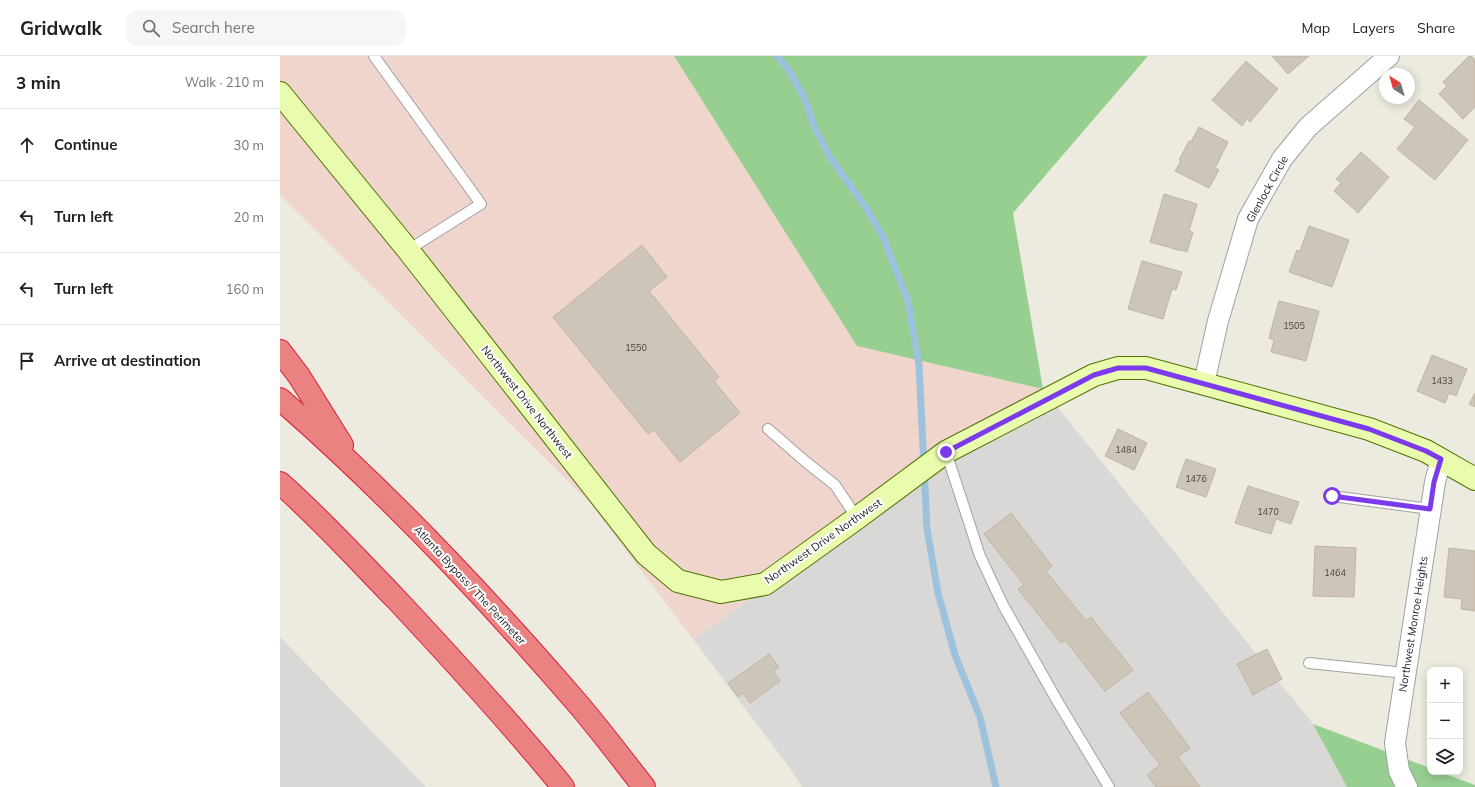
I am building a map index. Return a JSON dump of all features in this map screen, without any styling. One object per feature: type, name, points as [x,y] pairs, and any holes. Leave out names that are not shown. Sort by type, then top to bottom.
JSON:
[{"type":"highway","points":[[280,351],[299,376],[356,468]]},
{"type":"highway","name":"Atlanta Bypass / The Perimeter","points":[[280,398],[356,468],[455,568],[579,705],[644,787]]},
{"type":"highway","points":[[280,483],[354,556],[458,665],[525,740],[562,787]]},
{"type":"highway","points":[[280,502],[354,556]]},
{"type":"street","name":"Glenlock Circle","points":[[1204,383],[1218,321],[1248,219],[1282,158],[1308,127],[1389,56]]},
{"type":"street","name":"Northwest Drive Northwest","points":[[280,93],[408,250],[646,554],[678,581],[721,592],[765,584],[946,452],[1094,375],[1118,368],[1146,368],[1369,429],[1426,451],[1475,479]]},
{"type":"street","name":"Northwest Monroe Heights","points":[[1407,787],[1399,771],[1395,743],[1434,482],[1441,459]]},
{"type":"lane","points":[[374,56],[481,204],[408,250]]},
{"type":"lane","points":[[768,429],[806,462],[835,484],[857,518]]},
{"type":"lane","points":[[946,452],[980,556],[1003,605],[1062,710],[1109,787]]},
{"type":"lane","points":[[1332,496],[1430,509]]},
{"type":"lane","points":[[1309,663],[1405,674]]},
{"type":"shaded area","points":[[280,56],[674,56],[857,346],[1043,389],[693,639],[589,502],[280,195]]},
{"type":"shaded area","points":[[1043,389],[1313,724],[1347,787],[802,787],[789,767],[693,639]]},
{"type":"shaded area","points":[[280,637],[426,787],[280,787]]},
{"type":"green space","points":[[674,56],[1148,56],[1013,213],[1043,389],[857,346]]},
{"type":"green space","points":[[1313,724],[1427,767],[1427,775],[1448,775],[1475,785],[1475,787],[1347,787]]},
{"type":"building","points":[[1272,56],[1309,56],[1288,74]]},
{"type":"building","points":[[1469,56],[1475,60],[1475,107],[1463,119],[1439,94],[1447,86],[1443,82]]},
{"type":"building","points":[[1246,61],[1278,89],[1250,122],[1247,119],[1242,126],[1212,100]]},
{"type":"building","points":[[1419,100],[1468,140],[1435,180],[1397,149],[1415,127],[1404,119]]},
{"type":"building","points":[[1199,127],[1228,142],[1215,168],[1219,170],[1209,188],[1175,171],[1181,161],[1179,160],[1189,141],[1191,142]]},
{"type":"building","points":[[1361,152],[1389,177],[1358,213],[1334,191],[1341,183],[1336,179]]},
{"type":"building","points":[[1164,194],[1197,204],[1189,231],[1193,232],[1187,252],[1150,242]]},
{"type":"building","points":[[1309,226],[1349,240],[1332,287],[1289,272],[1297,250],[1300,251]]},
{"type":"building","points":[[642,245],[667,277],[649,291],[719,377],[714,381],[740,413],[680,462],[654,430],[648,434],[553,317]]},
{"type":"building","points":[[1142,261],[1182,272],[1176,290],[1172,289],[1163,319],[1128,309]]},
{"type":"building","points":[[1279,301],[1319,311],[1306,361],[1271,352],[1274,340],[1269,338]]},
{"type":"building","points":[[1432,355],[1467,369],[1456,396],[1449,393],[1445,403],[1417,391]]},
{"type":"building","points":[[1475,393],[1475,407],[1469,404]]},
{"type":"building","points":[[1118,429],[1147,443],[1134,470],[1105,456]]},
{"type":"building","points":[[1186,459],[1216,469],[1206,497],[1176,487]]},
{"type":"building","points":[[1248,486],[1299,502],[1291,524],[1276,519],[1271,534],[1235,523]]},
{"type":"building","points":[[1011,513],[1052,566],[1046,571],[1086,621],[1091,617],[1133,670],[1105,691],[1065,640],[1061,643],[1018,589],[1024,585],[984,534]]},
{"type":"building","points":[[1315,546],[1356,548],[1354,597],[1313,596]]},
{"type":"building","points":[[1449,548],[1475,551],[1475,611],[1461,609],[1462,599],[1444,597]]},
{"type":"building","points":[[1267,649],[1282,679],[1253,695],[1237,664]]},
{"type":"building","points":[[769,654],[779,667],[773,671],[780,681],[750,703],[743,693],[738,697],[728,683]]},
{"type":"building","points":[[1148,692],[1190,748],[1178,757],[1200,787],[1156,787],[1147,775],[1160,765],[1120,713]]},
{"type":"waterway","points":[[777,56],[788,69],[804,97],[815,128],[830,157],[868,211],[884,239],[908,301],[919,365],[927,529],[938,593],[955,655],[980,717],[996,787]]},
{"type":"route","points":[[946,452],[1094,375],[1118,368],[1146,368],[1369,429],[1426,451],[1441,459],[1434,482],[1430,509],[1332,496]]}]
